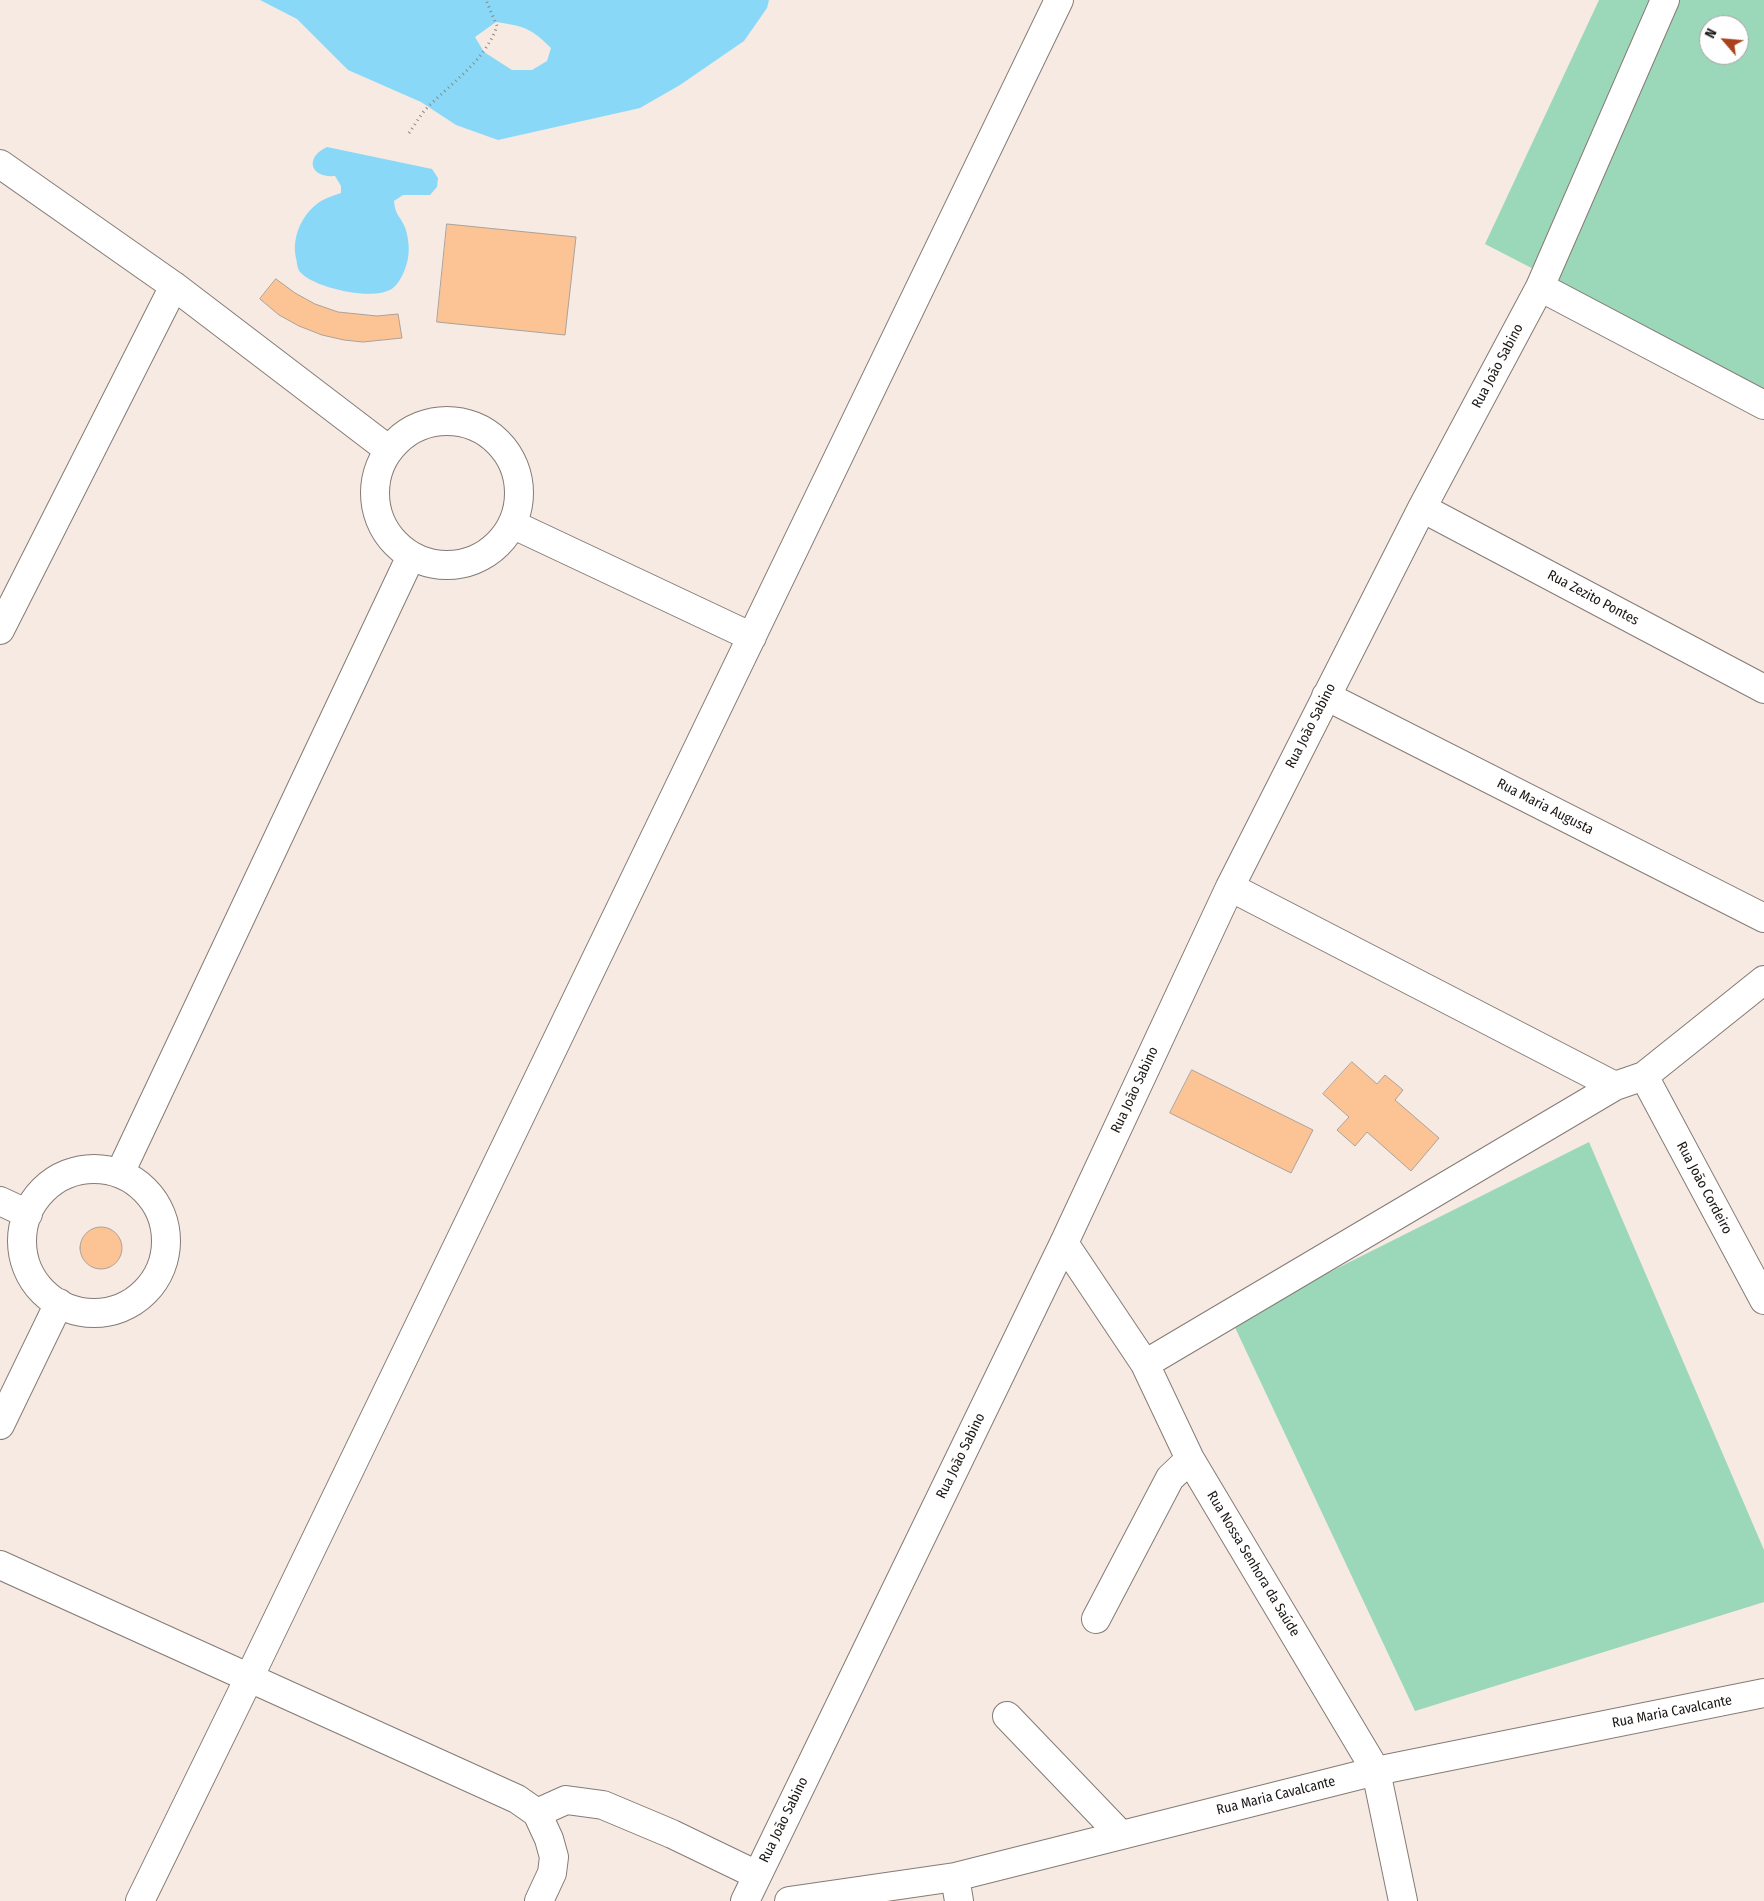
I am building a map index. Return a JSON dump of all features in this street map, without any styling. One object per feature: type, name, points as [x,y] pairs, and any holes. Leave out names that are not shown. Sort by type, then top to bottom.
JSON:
[{"type":"street","points":[[140,1901],[1059,0]]},
{"type":"street","name":"Rua João Sabino","points":[[745,1901],[1064,1243],[1230,887],[1422,508],[1540,287],[1665,0]]},
{"type":"street","points":[[0,164],[174,286],[389,450]]},
{"type":"street","points":[[0,630],[174,286]]},
{"type":"street","points":[[1540,287],[1764,405]]},
{"type":"street","points":[[454,421],[472,425],[490,435],[504,449],[514,466],[518,485],[518,505],[512,524],[501,540],[486,553],[468,562],[449,565],[429,563],[411,556],[397,546],[386,532],[379,517],[375,500],[380,466],[389,450],[402,437],[418,427],[436,422],[454,421]]},
{"type":"street","name":"Rua Zezito Pontes","points":[[1422,508],[1764,689]]},
{"type":"street","points":[[512,524],[752,637]]},
{"type":"street","points":[[120,1173],[411,556]]},
{"type":"street","name":"Rua Maria Augusta","points":[[1326,696],[1764,918]]},
{"type":"street","points":[[1230,887],[1615,1086]]},
{"type":"street","points":[[1145,1364],[1615,1086],[1644,1076],[1764,980]]},
{"type":"street","name":"Rua João Cordeiro","points":[[1644,1076],[1764,1300]]},
{"type":"street","points":[[84,1169],[102,1169],[120,1173],[137,1182],[151,1196],[161,1214],[166,1233],[165,1252],[159,1271],[149,1288],[134,1301],[116,1309],[96,1312],[77,1311],[59,1303],[45,1293],[34,1280],[26,1265],[23,1231],[28,1214],[36,1198],[50,1184],[65,1175],[84,1169]]},
{"type":"street","points":[[0,1201],[28,1214]]},
{"type":"street","name":"Rua Nossa Senhora da Saúde","points":[[1064,1243],[1145,1364],[1190,1459],[1376,1771],[1403,1901]]},
{"type":"street","points":[[0,1425],[59,1303]]},
{"type":"street","points":[[1096,1619],[1170,1478],[1190,1459]]},
{"type":"street","points":[[0,1566],[517,1800],[537,1813],[549,1838],[554,1857],[552,1872],[539,1901]]},
{"type":"street","name":"Rua Maria Cavalcante","points":[[789,1901],[957,1889],[1121,1835],[1376,1771],[1764,1693]]},
{"type":"street","points":[[1007,1716],[1121,1835]]},
{"type":"street","points":[[537,1813],[566,1800],[603,1805],[672,1834],[757,1875]]},
{"type":"path","points":[[409,133],[426,109],[461,76],[485,50],[493,37],[497,26],[486,0]]},
{"type":"green space","points":[[1599,0],[1764,0],[1764,388],[1485,244]]},
{"type":"green space","points":[[1589,1142],[1764,1550],[1764,1602],[1415,1711],[1232,1321]]},
{"type":"water","points":[[260,0],[769,0],[767,8],[744,41],[680,85],[640,108],[498,140],[456,125],[421,102],[348,70],[297,19]],"holes":[[[496,22],[526,29],[544,41],[551,48],[547,61],[532,70],[512,70],[484,52],[475,37]]]},
{"type":"water","points":[[327,147],[432,169],[438,178],[437,187],[430,195],[403,195],[394,201],[396,212],[407,233],[409,254],[401,278],[393,288],[384,292],[373,294],[359,293],[331,288],[307,278],[298,269],[295,241],[300,225],[316,204],[341,193],[341,186],[335,176],[320,174],[313,166],[315,156]]},
{"type":"building","points":[[447,224],[576,237],[565,335],[437,322]]},
{"type":"building","points":[[276,279],[295,293],[315,304],[338,312],[377,316],[398,314],[402,338],[363,342],[344,340],[322,335],[299,326],[279,315],[260,299]]},
{"type":"building","points":[[1352,1062],[1377,1084],[1385,1075],[1403,1090],[1395,1100],[1439,1138],[1411,1171],[1367,1132],[1355,1146],[1337,1130],[1349,1117],[1323,1094]]},
{"type":"building","points":[[1192,1070],[1313,1130],[1291,1173],[1170,1113]]},
{"type":"building","points":[[101,1227],[116,1233],[122,1248],[116,1263],[101,1269],[86,1263],[80,1248],[86,1233]]}]
